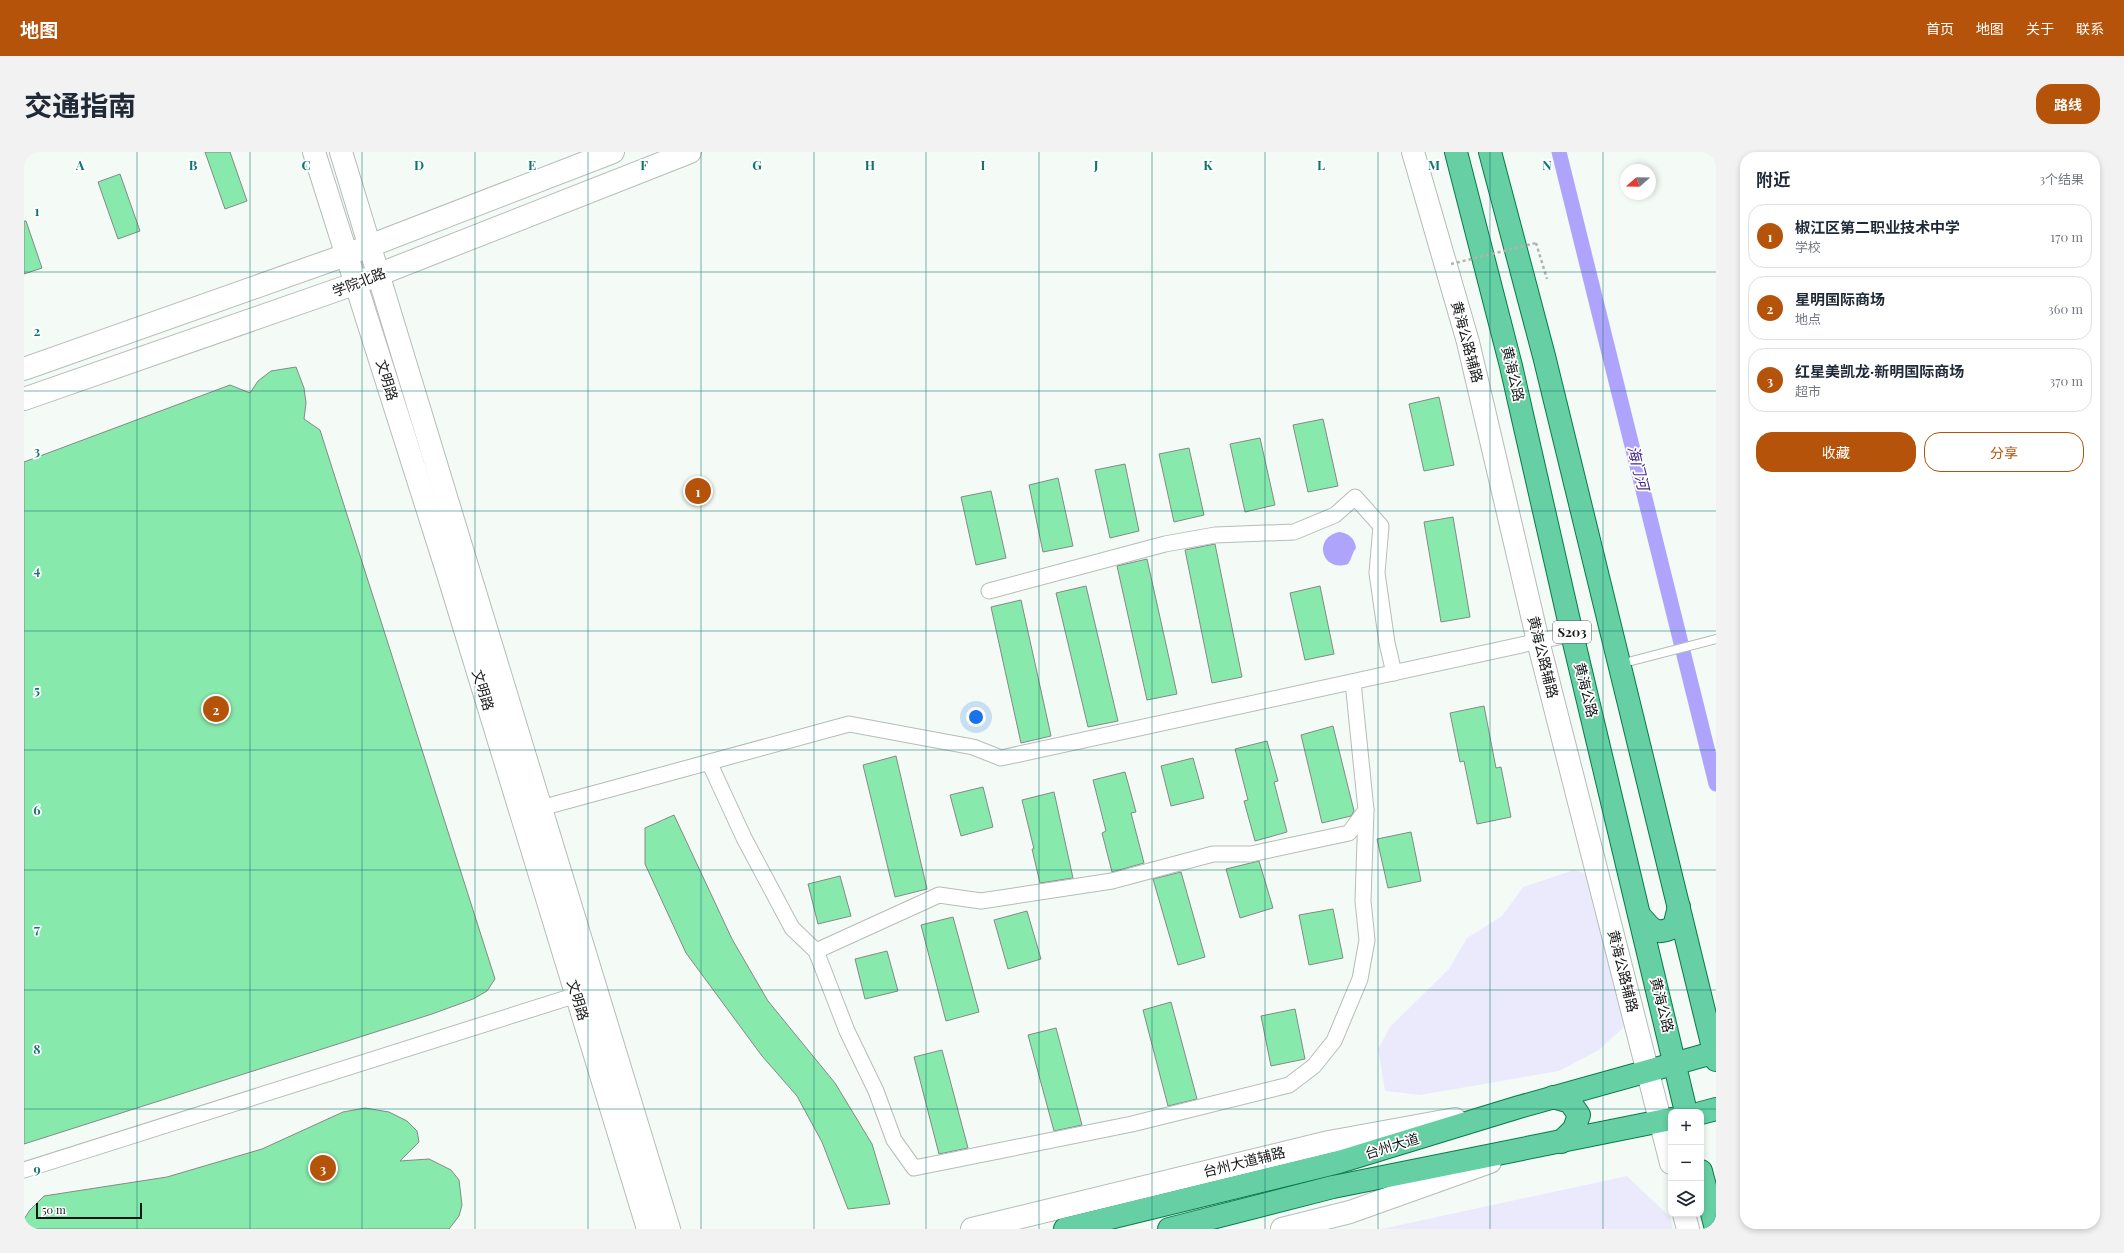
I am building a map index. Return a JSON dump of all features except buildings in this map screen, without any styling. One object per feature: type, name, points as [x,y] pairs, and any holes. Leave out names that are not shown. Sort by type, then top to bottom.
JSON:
[{"type":"main road","name":"文明路","points":[[314,152],[346,255],[357,283],[586,992],[651,1204],[669,1229]]},
{"type":"main road","name":"文明路","points":[[341,152],[541,808],[586,992]]},
{"type":"main road","points":[[24,369],[346,255],[613,152]]},
{"type":"main road","name":"学院北路","points":[[24,399],[357,283],[690,152]]},
{"type":"main road","name":"黄海公路辅路","points":[[1413,152],[1468,342],[1538,641],[1648,1070],[1666,1120],[1669,1145]]},
{"type":"main road","name":"黄海公路","points":[[1456,152],[1512,366],[1572,634],[1676,1062],[1685,1109]]},
{"type":"main road","name":"S203","points":[[1490,152],[1544,356],[1715,1054]]},
{"type":"main road","points":[[1640,916],[1653,930],[1664,932],[1674,927],[1678,907]]},
{"type":"main road","name":"台州大道","points":[[1065,1229],[1339,1162],[1553,1097],[1676,1062],[1715,1054]]},
{"type":"main road","points":[[1553,1097],[1570,1102],[1579,1115],[1574,1129],[1561,1142]]},
{"type":"main road","name":"台州大道辅路","points":[[972,1229],[1329,1142],[1519,1107]]},
{"type":"main road","points":[[1704,1112],[1716,1109]]},
{"type":"main road","name":"台州大道","points":[[1169,1229],[1333,1187],[1666,1120]]},
{"type":"main road","points":[[1282,1229],[1350,1212],[1527,1149]]},
{"type":"main road","points":[[1704,1181],[1715,1221]]},
{"type":"main road","name":"文明路","points":[[648,1229],[651,1204]]},
{"type":"main road","points":[[1685,1217],[1688,1229]]},
{"type":"street","points":[[989,591],[1165,544],[1216,535],[1294,532],[1335,515],[1355,497],[1381,526],[1376,573],[1387,643],[1394,673]]},
{"type":"street","points":[[541,808],[849,724],[973,747],[1001,758],[1572,634]]},
{"type":"street","points":[[709,762],[744,838],[792,928],[816,951],[847,1031],[876,1091],[894,1140],[914,1168],[1132,1124],[1228,1102],[1288,1086],[1314,1066],[1334,1041],[1360,978],[1367,940],[1362,901],[1366,810],[1353,682]]},
{"type":"street","points":[[816,951],[939,895],[981,901],[1112,881],[1213,854],[1251,854],[1349,833],[1366,810]]},
{"type":"street","points":[[24,1170],[586,992]]},
{"type":"lane","points":[[1619,664],[1716,639]]},
{"type":"path","points":[[1452,264],[1536,243],[1547,279]]},
{"type":"shaded area","points":[[1339,532],[1350,537],[1355,544],[1356,548],[1348,564],[1332,564],[1324,554],[1323,547],[1325,541],[1331,535]]},
{"type":"shaded area","points":[[1574,870],[1595,876],[1626,1025],[1599,1050],[1559,1071],[1420,1095],[1385,1091],[1378,1049],[1390,1027],[1449,969],[1467,938],[1502,916],[1523,887]]},
{"type":"shaded area","points":[[1627,1176],[1668,1215],[1668,1217],[1670,1217],[1673,1229],[1381,1229]]},
{"type":"waterway","name":"海门河","points":[[1559,152],[1716,784]]},
{"type":"place","name":"椒江区第二职业技术中学","points":[[698,491]]},
{"type":"place","name":"星明国际商场","points":[[216,709]]},
{"type":"place","name":"红星美凯龙·新明国际商场","points":[[323,1168]]}]
